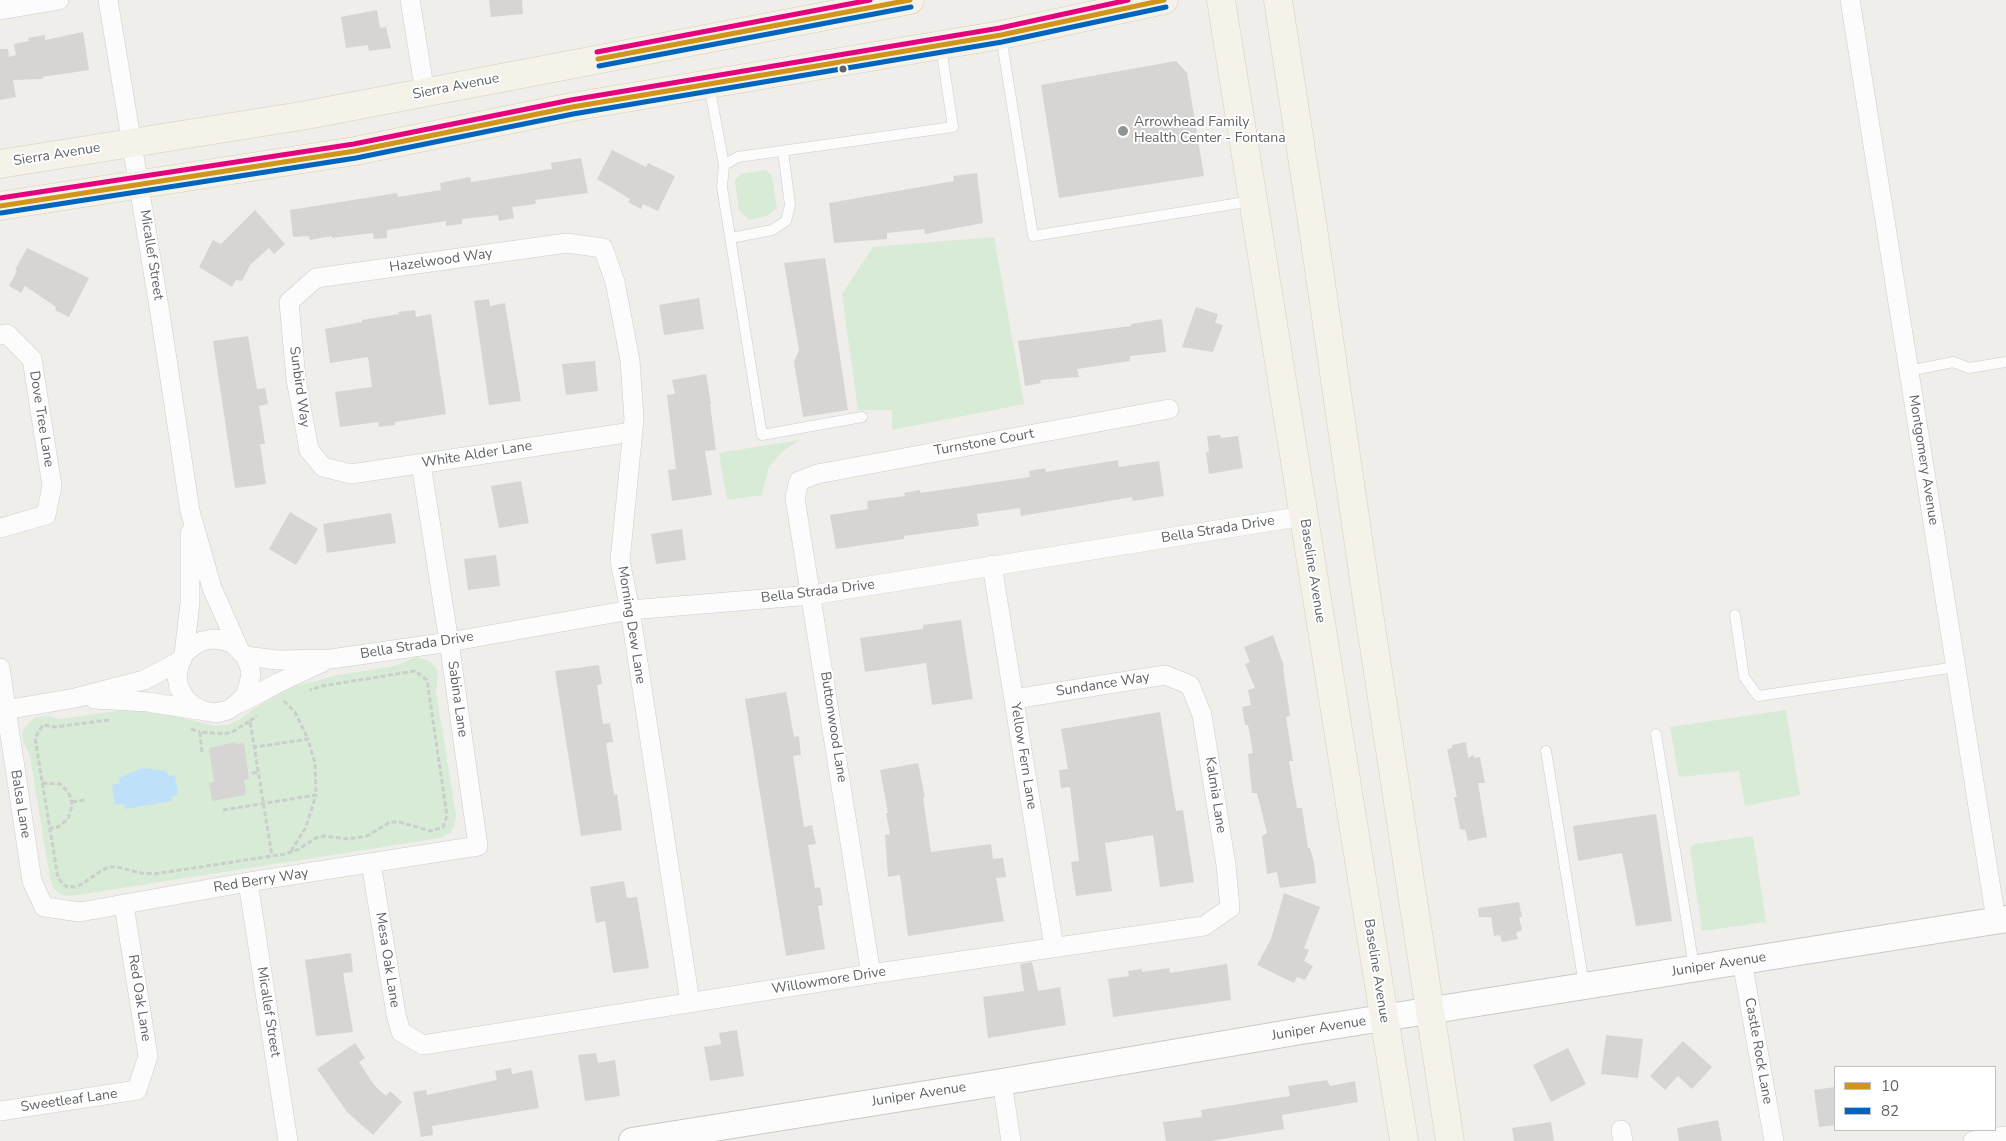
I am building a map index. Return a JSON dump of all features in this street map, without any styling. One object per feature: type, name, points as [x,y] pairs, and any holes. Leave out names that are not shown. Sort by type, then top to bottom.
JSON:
[{"type":"main road","name":"Sierra Avenue","points":[[0,164],[307,115],[910,0]]},
{"type":"main road","points":[[0,206],[354,151],[572,106],[1001,36],[1164,0]]},
{"type":"main road","name":"Baseline Avenue","points":[[1221,0],[1404,1141]]},
{"type":"main road","points":[[1278,0],[1450,1141]]},
{"type":"street","points":[[0,10],[59,0]]},
{"type":"street","name":"Micallef Street","points":[[108,0],[190,511],[212,588],[242,652]]},
{"type":"street","points":[[410,0],[425,93]]},
{"type":"street","name":"Montgomery Avenue","points":[[1850,0],[1956,667],[2001,919]]},
{"type":"street","name":"Hazelwood Way","points":[[289,302],[316,278],[567,243],[602,248]]},
{"type":"street","name":"Morning Dew Lane","points":[[602,248],[615,282],[630,360],[634,419],[620,561],[630,610],[690,1002]]},
{"type":"street","name":"Sunbird Way","points":[[289,302],[296,379],[309,450],[323,467]]},
{"type":"street","name":"Dove Tree Lane","points":[[0,528],[46,515],[52,486],[32,359],[3,335]]},
{"type":"street","name":"Turnstone Court","points":[[799,480],[827,472],[1169,409]]},
{"type":"street","name":"White Alder Lane","points":[[323,467],[351,474],[632,432]]},
{"type":"street","name":"Sabina Lane","points":[[421,464],[478,846]]},
{"type":"street","name":"Buttonwood Lane","points":[[799,480],[795,498],[871,974]]},
{"type":"street","name":"Micallef Street","points":[[183,657],[190,603],[190,511]]},
{"type":"street","name":"Bella Strada Drive","points":[[242,652],[278,660],[331,659],[449,642],[630,610],[812,595],[1304,516]]},
{"type":"street","name":"Yellow Fern Lane","points":[[992,565],[1054,947]]},
{"type":"street","points":[[3,711],[75,698],[144,680],[183,657],[193,646],[202,641],[213,639],[223,640],[242,652],[251,675],[246,694],[238,703],[228,710],[216,713],[148,702],[75,698]]},
{"type":"street","points":[[183,657],[177,676],[179,688],[184,698],[192,706],[204,711]]},
{"type":"street","name":"Bella Strada Drive","points":[[238,703],[331,659]]},
{"type":"street","name":"Balsa Lane","points":[[0,668],[3,711],[32,881],[44,907]]},
{"type":"street","name":"Sundance Way","points":[[1014,699],[1165,675],[1190,685]]},
{"type":"street","name":"Kalmia Lane","points":[[1190,685],[1202,714],[1226,864],[1230,908]]},
{"type":"street","name":"Red Berry Way","points":[[44,907],[80,912],[248,882],[478,846]]},
{"type":"street","name":"Mesa Oak Lane","points":[[371,863],[396,1014],[402,1032],[423,1045]]},
{"type":"street","name":"Micallef Street","points":[[248,882],[288,1141]]},
{"type":"street","name":"Red Oak Lane","points":[[124,905],[148,1056],[137,1090]]},
{"type":"street","name":"Willowmore Drive","points":[[423,1045],[871,974],[1204,926],[1230,908]]},
{"type":"street","name":"Juniper Avenue","points":[[632,1141],[735,1133],[1002,1082],[2001,919]]},
{"type":"street","name":"Castle Rock Lane","points":[[1742,961],[1774,1141]]},
{"type":"street","points":[[1002,1082],[1011,1141]]},
{"type":"street","name":"Sweetleaf Lane","points":[[0,1111],[137,1090]]},
{"type":"street","points":[[1973,1141],[2006,1136]]},
{"type":"lane","points":[[1001,36],[1033,236],[1254,200]]},
{"type":"lane","points":[[724,165],[738,157],[953,126],[941,46]]},
{"type":"lane","points":[[709,84],[724,165],[722,187],[762,436],[862,417]]},
{"type":"lane","points":[[731,238],[772,230],[786,221],[790,205],[783,151]]},
{"type":"lane","points":[[1909,372],[1953,362],[1969,368],[2006,362]]},
{"type":"lane","points":[[1735,615],[1744,677],[1758,696],[1956,667]]},
{"type":"lane","points":[[1656,734],[1694,968]]},
{"type":"lane","points":[[1546,751],[1585,986]]},
{"type":"path","points":[[118,718],[55,727],[43,725],[35,738],[58,878],[65,886],[82,884],[109,867],[154,874],[272,856],[291,852],[316,838],[326,836],[348,839],[367,836],[390,822],[399,822],[431,830],[438,830],[443,827],[447,816],[427,680],[415,671],[322,686],[308,691]]},
{"type":"path","points":[[289,698],[282,701],[295,712],[308,739],[315,763],[316,795],[306,827],[291,852]]},
{"type":"path","points":[[183,726],[200,732],[224,734],[232,732],[250,722],[260,714]]},
{"type":"path","points":[[250,722],[272,856]]},
{"type":"path","points":[[200,732],[202,752]]},
{"type":"path","points":[[255,747],[308,739]]},
{"type":"path","points":[[252,773],[259,772]]},
{"type":"path","points":[[42,783],[60,784],[68,792],[72,802],[68,819],[58,827],[50,828]]},
{"type":"path","points":[[222,810],[316,795]]},
{"type":"path","points":[[72,802],[85,800]]},
{"type":"green space","points":[[766,170],[772,176],[777,208],[767,216],[749,220],[739,210],[735,181],[741,174]]},
{"type":"green space","points":[[994,237],[1024,404],[892,430],[892,410],[858,410],[842,294],[873,247]]},
{"type":"green space","points":[[799,440],[782,452],[769,467],[762,495],[727,500],[719,453]]},
{"type":"green space","points":[[416,657],[430,661],[436,668],[438,675],[436,691],[456,816],[450,833],[440,838],[71,896],[62,895],[54,889],[50,879],[30,756],[23,742],[22,734],[25,727],[35,717],[48,716],[60,719],[131,709],[163,713],[215,726],[227,725],[239,720],[261,704],[289,688],[338,675],[395,666]]},
{"type":"green space","points":[[1786,710],[1800,795],[1745,806],[1739,771],[1679,777],[1670,727]]},
{"type":"green space","points":[[1753,836],[1766,922],[1702,931],[1690,848],[1695,844]]},
{"type":"water","points":[[142,768],[167,771],[168,776],[175,775],[178,795],[171,796],[172,801],[125,809],[124,804],[115,805],[112,785],[120,783],[119,778]]},
{"type":"building","points":[[489,0],[522,0],[523,14],[491,17]]},
{"type":"building","points":[[377,10],[380,28],[386,27],[391,48],[369,51],[368,45],[346,48],[341,17]]},
{"type":"building","points":[[83,32],[89,70],[42,77],[43,79],[13,80],[16,97],[0,100],[0,49],[8,49],[9,57],[16,55],[14,44],[29,41],[28,38],[45,35],[45,40]]},
{"type":"building","name":"Arrowhead Family Health Center - Fontana","points":[[1176,61],[1187,73],[1204,176],[1059,198],[1041,85]]},
{"type":"building","points":[[612,150],[646,167],[648,163],[675,176],[658,211],[643,204],[641,209],[628,202],[630,199],[597,179]]},
{"type":"building","points":[[581,158],[588,193],[535,200],[536,204],[512,207],[514,218],[499,221],[498,215],[462,219],[462,224],[446,226],[446,221],[387,230],[387,238],[374,239],[373,233],[332,238],[332,236],[310,240],[308,236],[293,237],[290,210],[397,193],[398,197],[441,190],[440,183],[470,177],[471,182],[552,169],[551,163]]},
{"type":"building","points":[[977,173],[983,223],[925,234],[924,229],[887,233],[887,239],[834,243],[829,203],[954,181],[953,176]]},
{"type":"building","points":[[255,210],[285,244],[274,254],[269,248],[250,265],[242,281],[236,280],[232,287],[199,267],[213,240],[221,244]]},
{"type":"building","points":[[27,248],[89,278],[69,317],[55,310],[56,307],[25,286],[21,293],[9,286]]},
{"type":"building","points":[[825,258],[848,410],[803,417],[794,362],[799,350],[784,263]]},
{"type":"building","points":[[699,298],[704,329],[664,335],[659,305]]},
{"type":"building","points":[[489,299],[490,306],[505,303],[521,401],[489,405],[474,301]]},
{"type":"building","points":[[1196,307],[1218,314],[1215,323],[1223,325],[1213,352],[1182,347]]},
{"type":"building","points":[[415,310],[416,317],[431,314],[446,414],[395,422],[395,425],[379,427],[378,422],[340,427],[335,392],[372,387],[368,357],[330,363],[325,329],[399,314],[398,312]]},
{"type":"building","points":[[1162,319],[1166,352],[1130,356],[1130,361],[1077,369],[1079,377],[1040,380],[1041,383],[1025,386],[1018,341],[1131,326],[1131,324]]},
{"type":"building","points":[[248,336],[257,389],[265,388],[268,404],[259,406],[265,444],[260,444],[266,484],[235,488],[213,341]]},
{"type":"building","points":[[595,361],[598,391],[566,395],[562,364]]},
{"type":"building","points":[[706,374],[716,450],[705,451],[712,495],[672,501],[668,470],[676,469],[667,395],[675,394],[672,380]]},
{"type":"building","points":[[1220,435],[1221,438],[1238,436],[1243,468],[1209,474],[1206,453],[1209,451],[1207,436]]},
{"type":"building","points":[[1118,460],[1119,467],[1159,461],[1164,496],[1133,501],[1132,497],[1021,516],[1020,508],[977,514],[979,526],[904,536],[904,539],[836,549],[830,515],[868,509],[867,501],[905,496],[904,493],[920,490],[920,493],[1030,477],[1029,471],[1045,468],[1046,472]]},
{"type":"building","points":[[521,481],[529,523],[499,528],[491,486]]},
{"type":"building","points":[[290,512],[318,529],[296,565],[269,549]]},
{"type":"building","points":[[391,513],[396,543],[327,553],[323,524]]},
{"type":"building","points":[[682,529],[686,560],[656,564],[651,534]]},
{"type":"building","points":[[496,555],[500,586],[468,590],[464,559]]},
{"type":"building","points":[[961,620],[973,699],[932,705],[926,663],[865,672],[860,638],[923,629],[923,625]]},
{"type":"building","points":[[1273,635],[1284,666],[1290,716],[1286,717],[1293,761],[1289,761],[1297,808],[1302,808],[1308,848],[1310,848],[1314,862],[1316,883],[1280,888],[1277,872],[1267,874],[1262,836],[1267,833],[1257,793],[1252,793],[1248,754],[1253,753],[1248,725],[1245,725],[1242,707],[1251,705],[1248,690],[1255,688],[1245,664],[1250,662],[1244,647]]},
{"type":"building","points":[[599,665],[602,684],[597,685],[603,724],[610,723],[613,742],[606,743],[614,795],[617,794],[622,830],[581,836],[555,671]]},
{"type":"building","points":[[786,692],[794,737],[799,736],[801,755],[793,756],[804,827],[812,825],[816,844],[808,845],[815,888],[820,887],[823,905],[818,906],[825,949],[786,956],[745,699]]},
{"type":"building","points":[[1160,712],[1176,811],[1183,810],[1194,882],[1160,887],[1153,835],[1105,843],[1112,891],[1076,896],[1071,862],[1079,861],[1070,787],[1061,788],[1059,770],[1068,769],[1061,729]]},
{"type":"building","points":[[236,742],[236,744],[244,743],[249,779],[244,780],[246,795],[212,801],[209,783],[214,782],[209,748]]},
{"type":"building","points":[[1466,742],[1468,758],[1474,755],[1474,758],[1480,757],[1485,783],[1478,783],[1487,837],[1468,841],[1465,830],[1460,829],[1454,797],[1457,797],[1447,749],[1452,748],[1452,745]]},
{"type":"building","points":[[918,763],[925,797],[923,798],[931,852],[991,844],[993,859],[1003,858],[1006,877],[996,878],[1004,921],[908,936],[900,875],[888,877],[885,835],[890,834],[880,770]]},
{"type":"building","points":[[1656,814],[1672,921],[1636,926],[1622,853],[1578,861],[1573,826]]},
{"type":"building","points":[[624,881],[627,898],[637,897],[649,968],[613,973],[605,921],[596,923],[590,887]]},
{"type":"building","points":[[1284,893],[1320,907],[1304,948],[1309,950],[1304,961],[1313,966],[1305,980],[1297,977],[1294,983],[1257,965],[1271,939]]},
{"type":"building","points":[[1519,902],[1522,917],[1519,917],[1522,930],[1516,933],[1518,939],[1502,942],[1500,935],[1494,936],[1491,917],[1479,917],[1478,908]]},
{"type":"building","points":[[351,953],[353,972],[343,973],[353,1032],[316,1036],[305,960]]},
{"type":"building","points":[[1032,962],[1038,991],[1060,987],[1066,1025],[988,1038],[983,997],[1024,991],[1020,964]]},
{"type":"building","points":[[1227,964],[1231,1000],[1113,1017],[1108,979],[1129,976],[1128,971],[1142,969],[1142,972],[1169,968],[1170,973]]},
{"type":"building","points":[[737,1030],[744,1076],[710,1081],[704,1047],[721,1044],[719,1033]]},
{"type":"building","points":[[1606,1035],[1643,1039],[1638,1078],[1601,1074]]},
{"type":"building","points":[[1683,1041],[1712,1067],[1692,1089],[1678,1076],[1665,1090],[1650,1076]]},
{"type":"building","points":[[355,1043],[365,1058],[359,1062],[374,1085],[386,1096],[390,1091],[402,1102],[373,1135],[347,1112],[317,1069]]},
{"type":"building","points":[[1568,1048],[1586,1084],[1551,1102],[1533,1065]]},
{"type":"building","points":[[596,1053],[598,1063],[615,1060],[620,1096],[585,1101],[578,1055]]},
{"type":"building","points":[[511,1068],[512,1074],[532,1070],[539,1108],[432,1126],[433,1135],[421,1137],[413,1092],[426,1090],[427,1095],[497,1080],[495,1071]]},
{"type":"building","points":[[1327,1080],[1330,1086],[1355,1081],[1358,1102],[1282,1115],[1284,1129],[1211,1141],[1166,1141],[1163,1122],[1202,1117],[1201,1110],[1290,1096],[1288,1086]]},
{"type":"building","points":[[1834,1087],[1834,1125],[1819,1127],[1814,1090]]},
{"type":"building","points":[[1718,1120],[1722,1141],[1679,1141],[1677,1128]]},
{"type":"building","points":[[1551,1122],[1554,1141],[1514,1141],[1512,1128]]},
{"type":"transit line","points":[[597,52],[870,0]]},
{"type":"transit line","name":"10","points":[[598,59],[910,0]]},
{"type":"transit line","points":[[0,198],[354,144],[571,100],[1000,28],[1128,0]]},
{"type":"transit line","name":"10","points":[[0,206],[355,151],[572,107],[1001,35],[1164,0]]},
{"type":"transit line","name":"82","points":[[599,66],[911,7]]},
{"type":"transit line","name":"82","points":[[1,213],[356,158],[573,114],[1002,42],[1166,7]]},
{"type":"place","name":"Arrowhead Family Health Center - Fontana","points":[[1123,131]]}]
